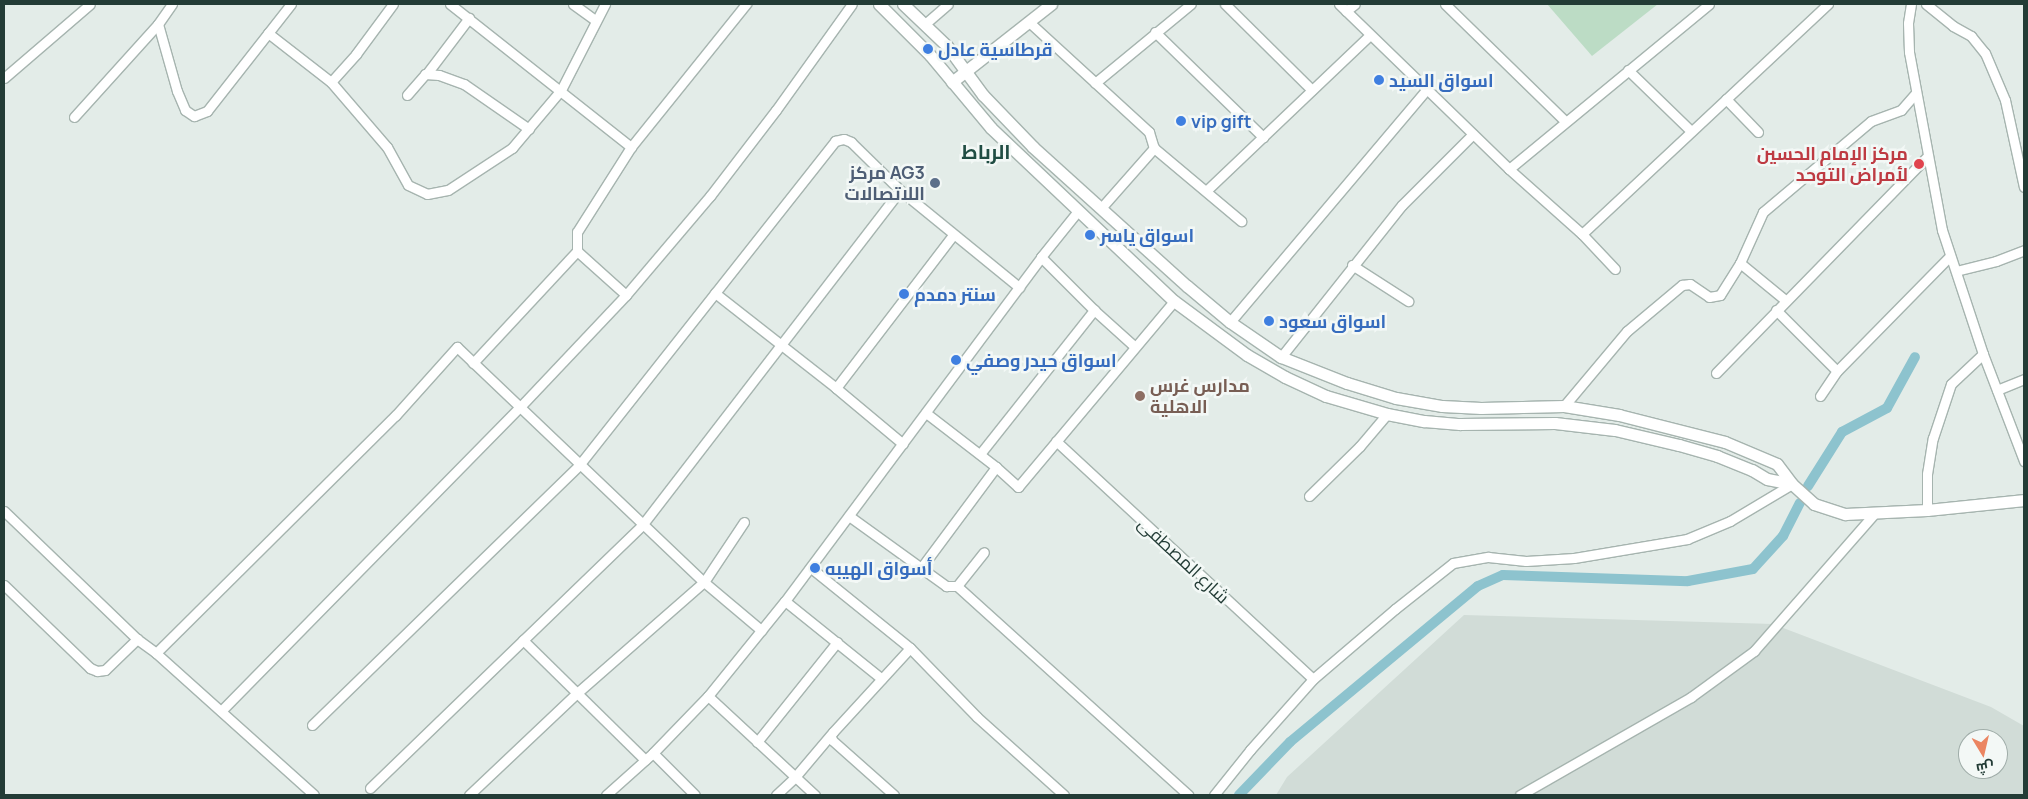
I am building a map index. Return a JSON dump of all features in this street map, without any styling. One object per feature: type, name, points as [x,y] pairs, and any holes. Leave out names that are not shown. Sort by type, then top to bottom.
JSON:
[{"type":"street","points":[[4,78],[90,4]]},
{"type":"street","points":[[74,117],[158,24],[172,4]]},
{"type":"street","points":[[158,24],[177,91],[185,110],[194,116],[207,111],[292,4]]},
{"type":"street","points":[[331,82],[356,54],[393,4]]},
{"type":"street","points":[[450,4],[631,147]]},
{"type":"street","points":[[573,4],[596,20]]},
{"type":"street","points":[[268,34],[331,82],[387,147],[408,185],[426,194],[448,190],[512,148],[560,90],[605,4]]},
{"type":"street","points":[[626,295],[578,251],[577,232],[631,147],[746,4]]},
{"type":"street","points":[[221,711],[520,407],[626,295],[710,196],[776,110],[852,4]]},
{"type":"street","points":[[879,4],[919,43],[991,128],[1174,300],[1247,355],[1285,377],[1322,394],[1387,414],[1424,421],[1460,424],[1527,422],[1615,430],[1680,445],[1717,456],[1752,470],[1767,479],[1792,484]]},
{"type":"street","points":[[903,4],[925,24],[1006,120],[1187,286],[1230,322],[1281,357],[1331,377],[1396,398],[1442,406],[1481,408],[1564,406],[1619,415],[1725,442],[1777,464],[1792,484],[1814,504],[1845,514],[1927,510],[2024,500]]},
{"type":"street","points":[[925,24],[948,4]]},
{"type":"street","points":[[952,82],[1051,4]]},
{"type":"street","points":[[1096,83],[1190,4]]},
{"type":"street","points":[[1225,4],[1312,90]]},
{"type":"street","points":[[1339,4],[1509,169],[1582,234],[1615,269]]},
{"type":"street","points":[[1346,11],[1355,4]]},
{"type":"street","points":[[1445,4],[1565,121]]},
{"type":"street","points":[[1509,169],[1709,4]]},
{"type":"street","points":[[1582,234],[1828,4]]},
{"type":"street","points":[[1911,4],[1908,23],[1910,52],[1942,230],[1983,354],[2024,461]]},
{"type":"street","points":[[1926,4],[1952,26],[1971,36],[1985,53],[2005,100],[2022,170],[2024,187]]},
{"type":"street","points":[[407,95],[428,72],[469,18]]},
{"type":"street","points":[[1030,22],[1149,132],[1154,148],[1241,221]]},
{"type":"street","points":[[1155,32],[1263,137]]},
{"type":"street","points":[[1206,191],[1370,35]]},
{"type":"street","points":[[1628,70],[1691,131]]},
{"type":"street","points":[[428,72],[464,84],[528,129]]},
{"type":"street","points":[[1230,322],[1427,89]]},
{"type":"street","points":[[1564,406],[1627,331],[1682,285],[1690,284],[1709,297],[1717,296],[1740,264],[1763,212],[1871,121],[1901,110],[1916,93]]},
{"type":"street","points":[[1726,99],[1758,132]]},
{"type":"street","points":[[1281,357],[1352,265],[1402,205],[1473,134]]},
{"type":"street","points":[[312,725],[580,464],[835,141],[841,139],[848,140],[900,190],[1019,287]]},
{"type":"street","points":[[1102,207],[1154,148]]},
{"type":"street","points":[[1716,373],[1785,300],[1928,156]]},
{"type":"street","points":[[370,788],[643,524],[900,190]]},
{"type":"street","points":[[609,794],[653,753],[708,696],[785,601],[1041,257],[1090,197]]},
{"type":"street","points":[[836,388],[953,235]]},
{"type":"street","points":[[1956,271],[1996,261],[2024,250]]},
{"type":"street","points":[[474,363],[578,251]]},
{"type":"street","points":[[1820,396],[1837,371],[1950,256]]},
{"type":"street","points":[[1041,257],[1094,310],[1134,346]]},
{"type":"street","points":[[1740,264],[1785,300]]},
{"type":"street","points":[[1352,265],[1408,301]]},
{"type":"street","points":[[715,293],[836,388],[903,444]]},
{"type":"street","points":[[926,413],[980,454],[1018,487],[1174,300]]},
{"type":"street","points":[[980,454],[1094,310]]},
{"type":"street","points":[[1776,310],[1837,371]]},
{"type":"street","points":[[156,654],[395,416],[458,347],[704,582],[761,630]]},
{"type":"street","points":[[1927,510],[1927,474],[1933,438],[1951,384],[1983,354]]},
{"type":"street","points":[[1322,394],[1331,377]]},
{"type":"street","points":[[1997,390],[2024,379]]},
{"type":"street","points":[[1310,496],[1360,446],[1387,414]]},
{"type":"street","points":[[1615,430],[1619,415]]},
{"type":"street","name":"شارع المصطفى","points":[[1056,441],[1313,679]]},
{"type":"street","points":[[921,568],[996,467]]},
{"type":"street","points":[[1214,795],[1250,750],[1313,679],[1395,609],[1453,563],[1488,557],[1526,561],[1574,558],[1634,550],[1687,539],[1730,522],[1792,484]]},
{"type":"street","points":[[4,511],[137,639],[221,711],[314,795]]},
{"type":"street","points":[[1520,795],[1691,697],[1754,651],[1874,514]]},
{"type":"street","points":[[849,516],[946,586],[957,586],[1188,795]]},
{"type":"street","points":[[469,795],[577,693],[704,582],[744,522]]},
{"type":"street","points":[[957,586],[984,552]]},
{"type":"street","points":[[811,568],[910,648],[977,717],[1064,795]]},
{"type":"street","points":[[4,585],[90,668],[97,671],[104,670],[137,639]]},
{"type":"street","points":[[785,601],[882,679]]},
{"type":"street","points":[[523,640],[645,760]]},
{"type":"street","points":[[757,742],[837,642]]},
{"type":"street","points":[[776,795],[795,778],[910,648]]},
{"type":"street","points":[[708,696],[815,795]]},
{"type":"street","points":[[831,736],[832,740],[894,795]]},
{"type":"street","points":[[653,753],[695,795]]},
{"type":"shaded area","points":[[1464,615],[1773,624],[1991,707],[2024,726],[2024,795],[1276,795],[1287,777]]},
{"type":"green space","points":[[1547,4],[1658,4],[1592,56]]},
{"type":"waterway","points":[[1808,486],[1842,432],[1887,408],[1915,357]]},
{"type":"waterway","points":[[1239,795],[1290,742],[1478,586],[1503,575],[1688,581],[1753,569],[1783,536],[1800,503]]},
{"type":"place","name":"قرطاسية عادل","points":[[928,49]]},
{"type":"place","name":"اسواق السيد","points":[[1379,80]]},
{"type":"place","name":"vip gift","points":[[1181,121]]},
{"type":"place","name":"مركز الإمام الحسين لأمراض التوحد","points":[[1919,164]]},
{"type":"place","name":"مركز AG3 اللاتصالات","points":[[935,183]]},
{"type":"place","name":"اسواق ياسر","points":[[1090,235]]},
{"type":"place","name":"سنتر دمدم","points":[[904,294]]},
{"type":"place","name":"اسواق سعود","points":[[1269,321]]},
{"type":"place","name":"اسواق حيدر وصفي","points":[[956,360]]},
{"type":"place","name":"مدارس غرس الاهلية","points":[[1140,396]]},
{"type":"place","name":"أسواق الهيبه","points":[[815,568]]},
{"type":"district","name":"الرباط","points":[[986,151]]}]
